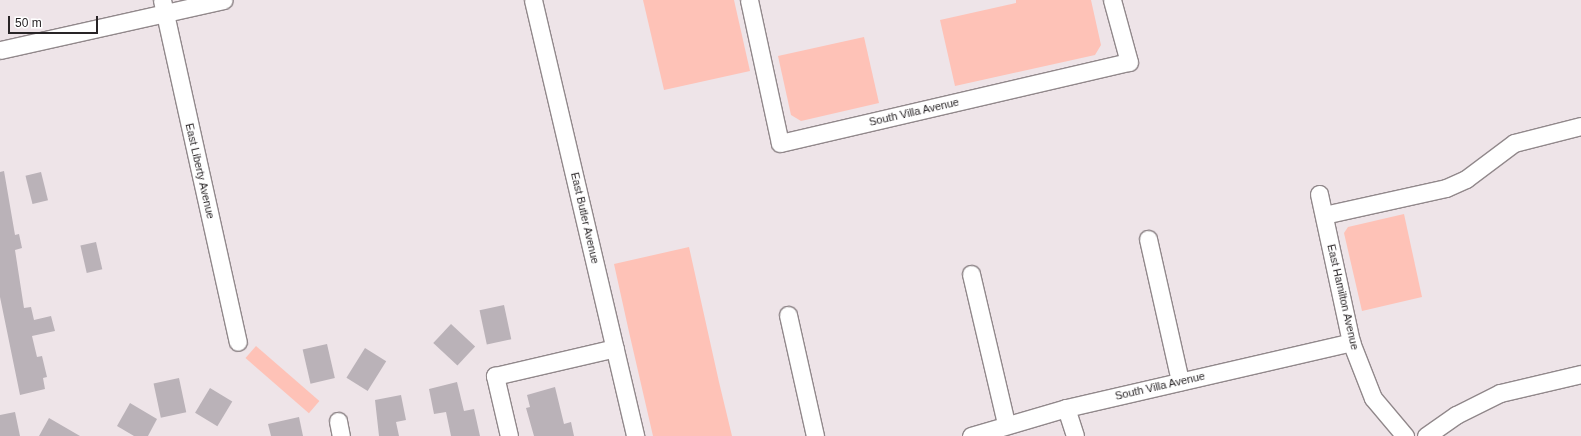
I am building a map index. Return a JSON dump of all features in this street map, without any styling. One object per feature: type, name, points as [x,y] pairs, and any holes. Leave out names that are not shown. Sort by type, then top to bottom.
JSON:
[{"type":"street","points":[[0,50],[164,6],[223,0]]},
{"type":"street","name":"East Butler Avenue","points":[[533,0],[636,436]]},
{"type":"street","name":"South Villa Avenue","points":[[749,0],[780,143],[1129,62],[1112,0]]},
{"type":"street","name":"East Liberty Avenue","points":[[164,6],[238,342]]},
{"type":"street","points":[[1324,215],[1446,188],[1466,179],[1514,143],[1581,126]]},
{"type":"street","name":"East Hamilton Avenue","points":[[1319,194],[1351,342],[1372,398],[1405,436]]},
{"type":"street","points":[[1148,239],[1180,381]]},
{"type":"street","points":[[971,274],[1006,423]]},
{"type":"street","points":[[788,315],[815,436]]},
{"type":"street","name":"South Villa Avenue","points":[[971,436],[1006,423],[1066,408],[1351,342]]},
{"type":"street","points":[[509,436],[495,376],[615,348]]},
{"type":"street","points":[[1426,436],[1456,415],[1500,393],[1581,374]]},
{"type":"street","points":[[1066,408],[1075,436]]},
{"type":"shaded area","points":[[643,0],[734,0],[750,71],[664,90]]},
{"type":"shaded area","points":[[1016,0],[1091,0],[1101,45],[1095,55],[955,86],[940,20],[1016,3]]},
{"type":"shaded area","points":[[864,37],[879,103],[801,121],[791,115],[778,56]]},
{"type":"shaded area","points":[[1404,214],[1422,297],[1362,311],[1344,233],[1348,227]]},
{"type":"shaded area","points":[[689,247],[732,436],[653,436],[629,332],[614,264]]},
{"type":"shaded area","points":[[256,346],[319,401],[309,413],[246,358]]},
{"type":"building","points":[[4,171],[15,235],[19,234],[22,248],[15,250],[24,308],[31,307],[34,320],[51,316],[55,331],[32,336],[37,357],[42,356],[47,377],[43,378],[45,389],[20,395],[0,297],[0,172]]},
{"type":"building","points":[[41,172],[48,200],[32,204],[25,176]]},
{"type":"building","points":[[96,242],[102,269],[87,273],[80,246]]},
{"type":"building","points":[[504,305],[511,339],[487,344],[480,310]]},
{"type":"building","points":[[451,324],[475,347],[457,366],[433,343]]},
{"type":"building","points":[[327,344],[335,378],[311,384],[303,350]]},
{"type":"building","points":[[365,348],[386,361],[368,391],[346,378]]},
{"type":"building","points":[[179,378],[186,412],[161,418],[154,383]]},
{"type":"building","points":[[457,382],[464,411],[474,409],[480,436],[451,436],[446,412],[434,414],[429,389]]},
{"type":"building","points":[[555,387],[564,424],[571,422],[574,436],[534,436],[526,408],[530,407],[527,395]]},
{"type":"building","points":[[210,388],[232,401],[217,426],[195,413]]},
{"type":"building","points":[[401,395],[406,420],[396,422],[399,436],[379,436],[375,400]]},
{"type":"building","points":[[130,403],[157,419],[148,436],[134,436],[117,426]]},
{"type":"building","points":[[15,412],[20,436],[0,436],[0,415]]},
{"type":"building","points":[[299,417],[303,436],[271,436],[268,424]]},
{"type":"building","points":[[49,418],[80,436],[39,436]]}]
